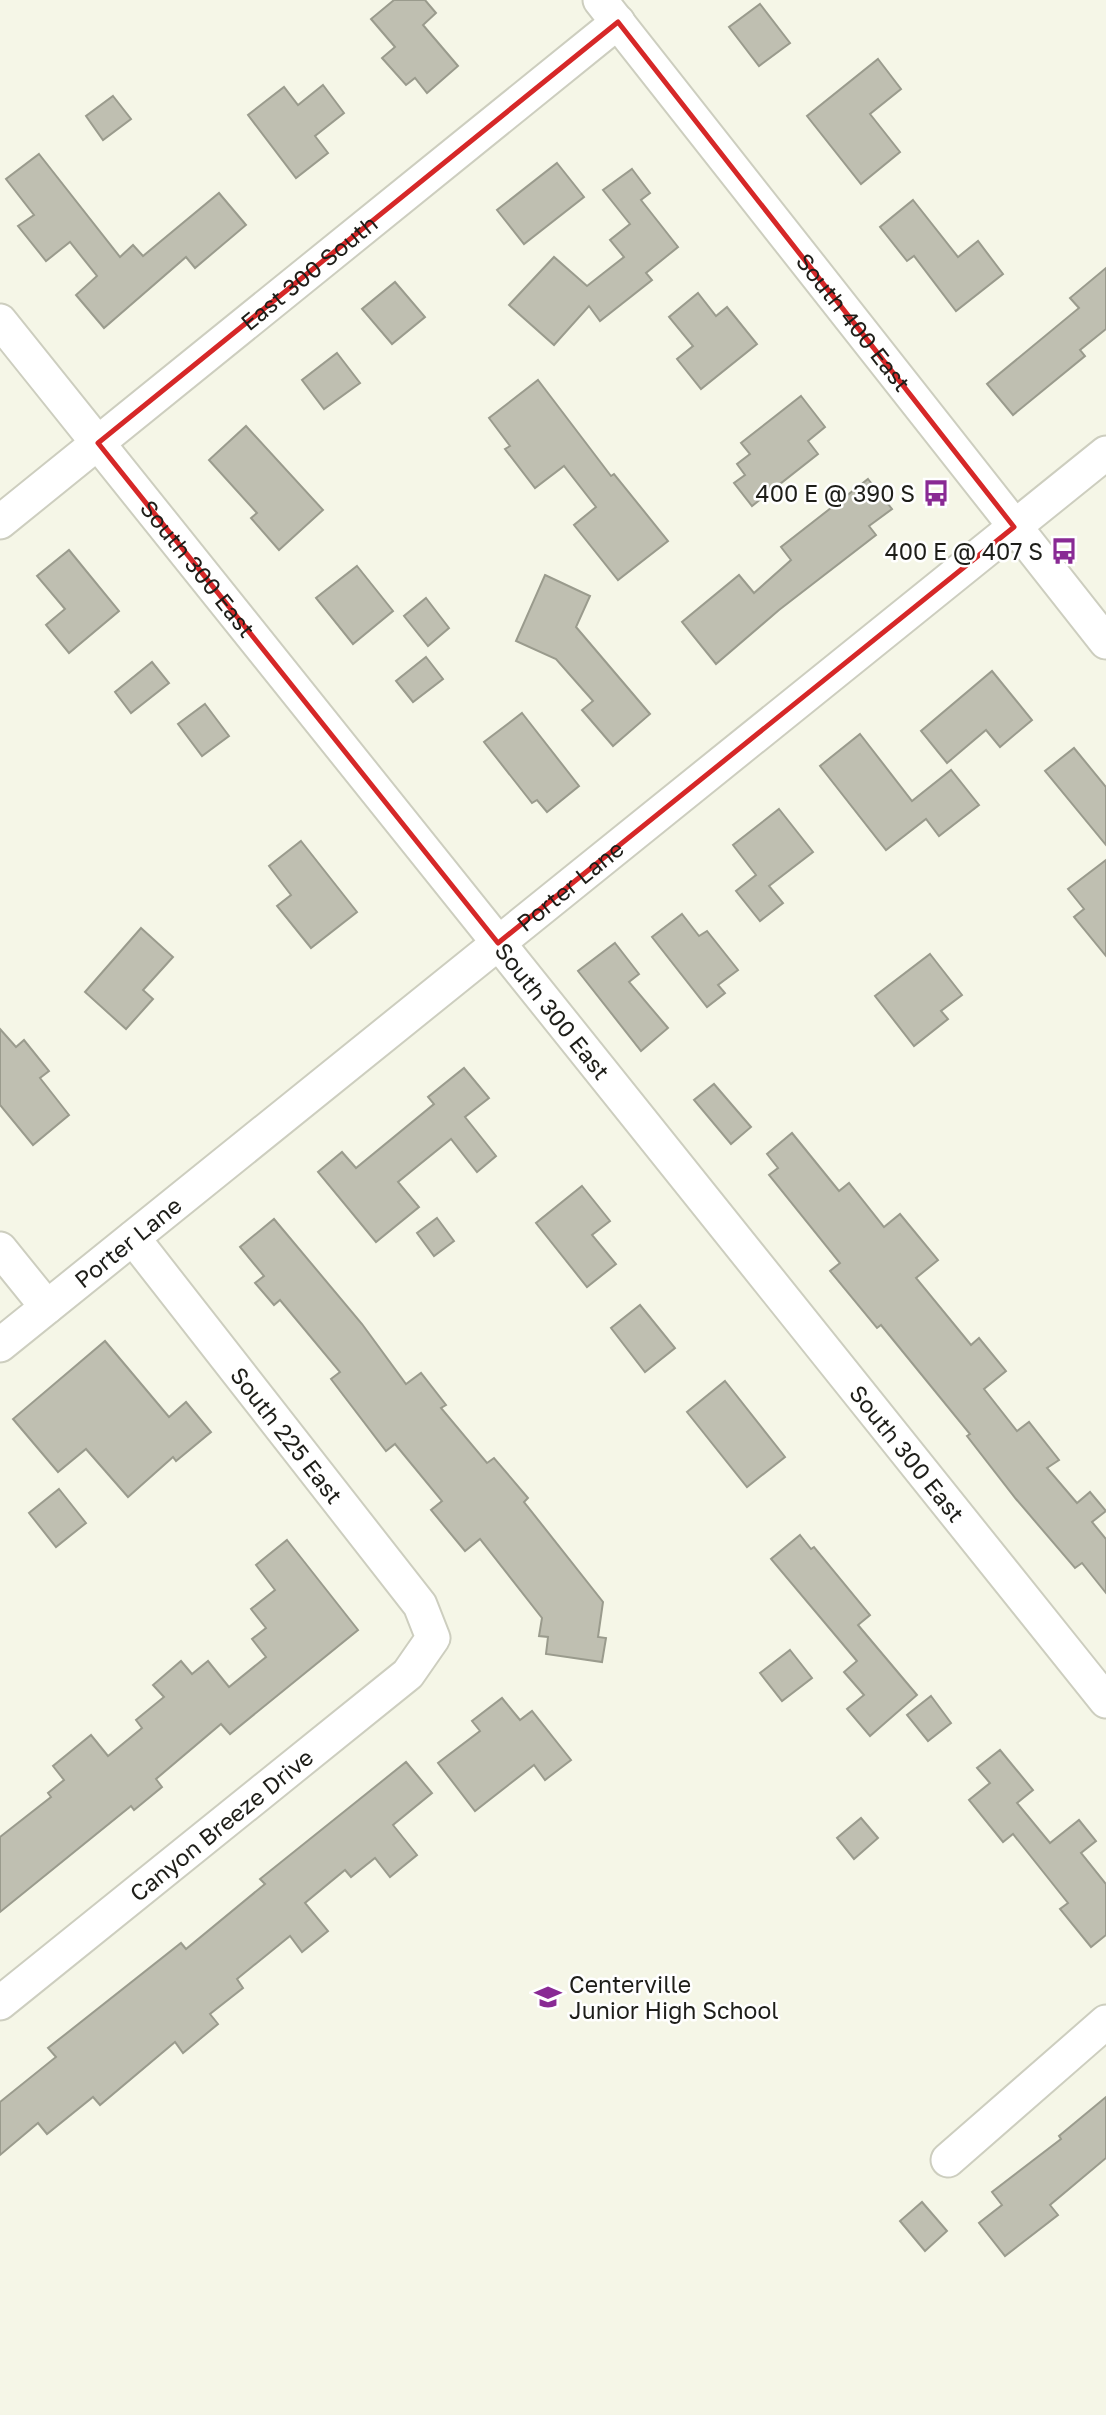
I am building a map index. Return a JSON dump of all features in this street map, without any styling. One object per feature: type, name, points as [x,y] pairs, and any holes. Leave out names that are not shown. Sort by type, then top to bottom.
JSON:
[{"type":"street","name":"East 300 South","points":[[0,522],[98,443],[609,11]]},
{"type":"street","name":"South 400 East","points":[[609,11],[1106,642]]},
{"type":"street","name":"South 300 East","points":[[0,321],[1106,1701]]},
{"type":"street","name":"Porter Lane","points":[[0,1345],[1106,453]]},
{"type":"street","name":"South 225 East","points":[[133,1238],[420,1605],[433,1638]]},
{"type":"street","points":[[0,1249],[47,1307]]},
{"type":"street","name":"Canyon Breeze Drive","points":[[0,2003],[408,1674],[433,1638]]},
{"type":"street","points":[[948,2160],[1106,2022]]},
{"type":"highlighted area","points":[[618,22],[1014,527],[498,943],[98,443]]},
{"type":"building","points":[[394,0],[425,0],[436,13],[423,25],[458,66],[427,93],[415,78],[406,85],[382,58],[395,47],[371,19]]},
{"type":"building","points":[[760,4],[790,43],[759,66],[729,27]]},
{"type":"building","points":[[878,59],[901,89],[870,114],[900,152],[861,184],[807,116]]},
{"type":"building","points":[[323,85],[344,113],[315,136],[328,153],[296,178],[248,115],[284,87],[298,105]]},
{"type":"building","points":[[113,96],[131,119],[103,140],[86,116]]},
{"type":"building","points":[[39,154],[120,257],[133,245],[143,256],[219,193],[246,225],[195,268],[186,257],[104,328],[76,295],[97,276],[70,242],[46,261],[18,226],[34,215],[6,179]]},
{"type":"building","points":[[557,163],[584,197],[524,244],[497,210]]},
{"type":"building","points":[[632,169],[650,193],[641,200],[678,247],[646,273],[652,280],[600,321],[589,306],[554,345],[509,305],[554,257],[587,286],[624,257],[610,240],[630,224],[603,190]]},
{"type":"building","points":[[913,200],[958,257],[978,241],[1003,274],[956,311],[914,256],[907,261],[880,227]]},
{"type":"building","points":[[1106,268],[1106,329],[1080,350],[1085,356],[1013,415],[987,384],[1079,308],[1070,298]]},
{"type":"building","points":[[395,282],[425,317],[392,344],[362,309]]},
{"type":"building","points":[[698,293],[716,316],[727,307],[757,344],[701,389],[677,359],[693,346],[669,317]]},
{"type":"building","points":[[337,353],[360,383],[324,409],[302,380]]},
{"type":"building","points":[[538,380],[611,476],[614,474],[668,541],[618,580],[574,525],[596,507],[564,466],[535,488],[505,449],[510,446],[489,418]]},
{"type":"building","points":[[801,396],[825,427],[808,441],[818,454],[752,506],[734,483],[745,475],[737,464],[750,454],[741,443]]},
{"type":"building","points":[[246,426],[323,510],[279,550],[251,518],[257,513],[209,460]]},
{"type":"building","points":[[868,479],[892,509],[869,526],[876,535],[779,610],[716,664],[682,622],[739,575],[754,593],[791,560],[781,547]]},
{"type":"building","points":[[69,550],[119,611],[69,653],[46,625],[65,609],[37,576]]},
{"type":"building","points":[[357,566],[393,611],[353,644],[316,598]]},
{"type":"building","points":[[545,575],[590,596],[576,627],[650,714],[613,746],[582,710],[593,701],[556,659],[516,641]]},
{"type":"building","points":[[426,598],[449,628],[428,646],[404,616]]},
{"type":"building","points":[[426,657],[443,679],[413,702],[396,681]]},
{"type":"building","points":[[152,662],[169,683],[131,713],[115,692]]},
{"type":"building","points":[[992,671],[1032,720],[1000,747],[986,730],[947,763],[921,731]]},
{"type":"building","points":[[205,704],[229,736],[202,756],[178,724]]},
{"type":"building","points":[[522,713],[579,786],[547,812],[537,800],[532,803],[484,742]]},
{"type":"building","points":[[860,734],[912,801],[951,770],[979,805],[939,836],[926,819],[886,850],[820,766]]},
{"type":"building","points":[[1074,748],[1106,787],[1106,845],[1045,771]]},
{"type":"building","points":[[779,809],[813,852],[769,886],[783,903],[760,921],[736,891],[756,875],[733,845]]},
{"type":"building","points":[[301,841],[357,912],[311,948],[277,906],[291,895],[269,866]]},
{"type":"building","points":[[1106,860],[1106,956],[1074,917],[1084,909],[1068,889]]},
{"type":"building","points":[[682,914],[699,936],[707,931],[738,970],[718,985],[725,993],[707,1007],[652,937]]},
{"type":"building","points":[[141,928],[173,957],[143,990],[153,999],[126,1029],[85,992]]},
{"type":"building","points":[[615,943],[639,974],[629,982],[668,1028],[641,1051],[578,971]]},
{"type":"building","points":[[930,954],[962,995],[941,1011],[948,1019],[914,1046],[875,996]]},
{"type":"building","points":[[0,1029],[16,1047],[24,1040],[49,1071],[40,1078],[69,1115],[33,1145],[0,1105]]},
{"type":"building","points":[[464,1068],[489,1098],[465,1117],[496,1156],[477,1172],[451,1139],[398,1182],[419,1207],[376,1242],[318,1172],[342,1152],[356,1168],[434,1104],[428,1097]]},
{"type":"building","points":[[714,1084],[751,1127],[731,1144],[694,1100]]},
{"type":"building","points":[[792,1133],[839,1191],[849,1183],[884,1227],[900,1214],[938,1260],[916,1278],[971,1345],[979,1338],[1006,1371],[984,1389],[1017,1431],[1029,1422],[1059,1460],[1047,1468],[1077,1503],[1090,1492],[1106,1511],[1092,1522],[1106,1539],[1106,1593],[1082,1563],[1075,1568],[1016,1499],[967,1436],[970,1434],[881,1325],[877,1328],[830,1271],[840,1263],[769,1175],[778,1168],[767,1154]]},
{"type":"building","points":[[582,1186],[610,1221],[592,1235],[616,1264],[587,1287],[536,1223]]},
{"type":"building","points":[[437,1218],[454,1241],[434,1256],[417,1233]]},
{"type":"building","points":[[274,1219],[362,1324],[406,1384],[421,1373],[446,1405],[441,1408],[487,1463],[494,1458],[528,1498],[524,1502],[603,1602],[598,1637],[606,1638],[602,1662],[546,1654],[548,1637],[539,1636],[542,1618],[480,1539],[465,1551],[431,1510],[442,1501],[395,1444],[386,1451],[331,1379],[340,1372],[280,1300],[274,1305],[255,1283],[264,1276],[240,1247]]},
{"type":"building","points":[[640,1305],[675,1348],[645,1372],[611,1328]]},
{"type":"building","points":[[105,1341],[169,1417],[186,1402],[211,1432],[176,1461],[173,1457],[128,1497],[86,1449],[58,1472],[13,1419]]},
{"type":"building","points":[[725,1381],[785,1457],[747,1487],[687,1412]]},
{"type":"building","points":[[59,1489],[86,1523],[56,1547],[29,1513]]},
{"type":"building","points":[[800,1535],[811,1549],[814,1547],[870,1615],[858,1625],[917,1695],[870,1736],[847,1709],[864,1695],[844,1672],[857,1661],[771,1559]]},
{"type":"building","points":[[287,1540],[358,1630],[230,1734],[221,1724],[156,1779],[162,1787],[134,1810],[131,1806],[0,1912],[0,1837],[51,1797],[48,1793],[64,1780],[53,1766],[91,1735],[108,1756],[142,1728],[136,1720],[164,1697],[153,1685],[181,1661],[192,1674],[208,1661],[229,1687],[266,1657],[252,1639],[266,1628],[251,1609],[275,1590],[256,1565]]},
{"type":"building","points":[[790,1650],[812,1678],[782,1701],[760,1673]]},
{"type":"building","points":[[931,1696],[951,1723],[928,1741],[907,1715]]},
{"type":"building","points":[[502,1698],[520,1720],[532,1711],[571,1760],[545,1780],[534,1765],[475,1811],[438,1763],[480,1731],[472,1721]]},
{"type":"building","points":[[1000,1750],[1033,1790],[1017,1803],[1050,1843],[1079,1820],[1096,1841],[1081,1853],[1106,1884],[1106,1935],[1091,1947],[1060,1909],[1068,1903],[1013,1834],[1003,1842],[969,1800],[990,1783],[977,1768]]},
{"type":"building","points":[[406,1762],[432,1793],[393,1825],[417,1855],[390,1877],[375,1858],[351,1877],[345,1870],[305,1903],[328,1931],[302,1952],[290,1936],[237,1979],[243,1988],[210,2014],[218,2024],[183,2053],[175,2042],[100,2105],[93,2097],[47,2134],[38,2123],[0,2155],[0,2102],[56,2057],[48,2048],[181,1943],[186,1949],[265,1884],[260,1879]]},
{"type":"building","points":[[861,1818],[878,1838],[854,1859],[837,1838]]},
{"type":"building","points":[[1106,2097],[1106,2158],[1050,2205],[1058,2215],[1005,2256],[979,2223],[1002,2205],[992,2192],[1061,2139],[1059,2136]]},
{"type":"building","points":[[922,2202],[947,2231],[925,2251],[900,2221]]},
{"type":"place","name":"400 E @ 390 S","points":[[936,493]]},
{"type":"place","name":"400 E @ 407 S","points":[[1064,551]]},
{"type":"place","name":"Centerville Junior High School","points":[[548,1997]]}]
